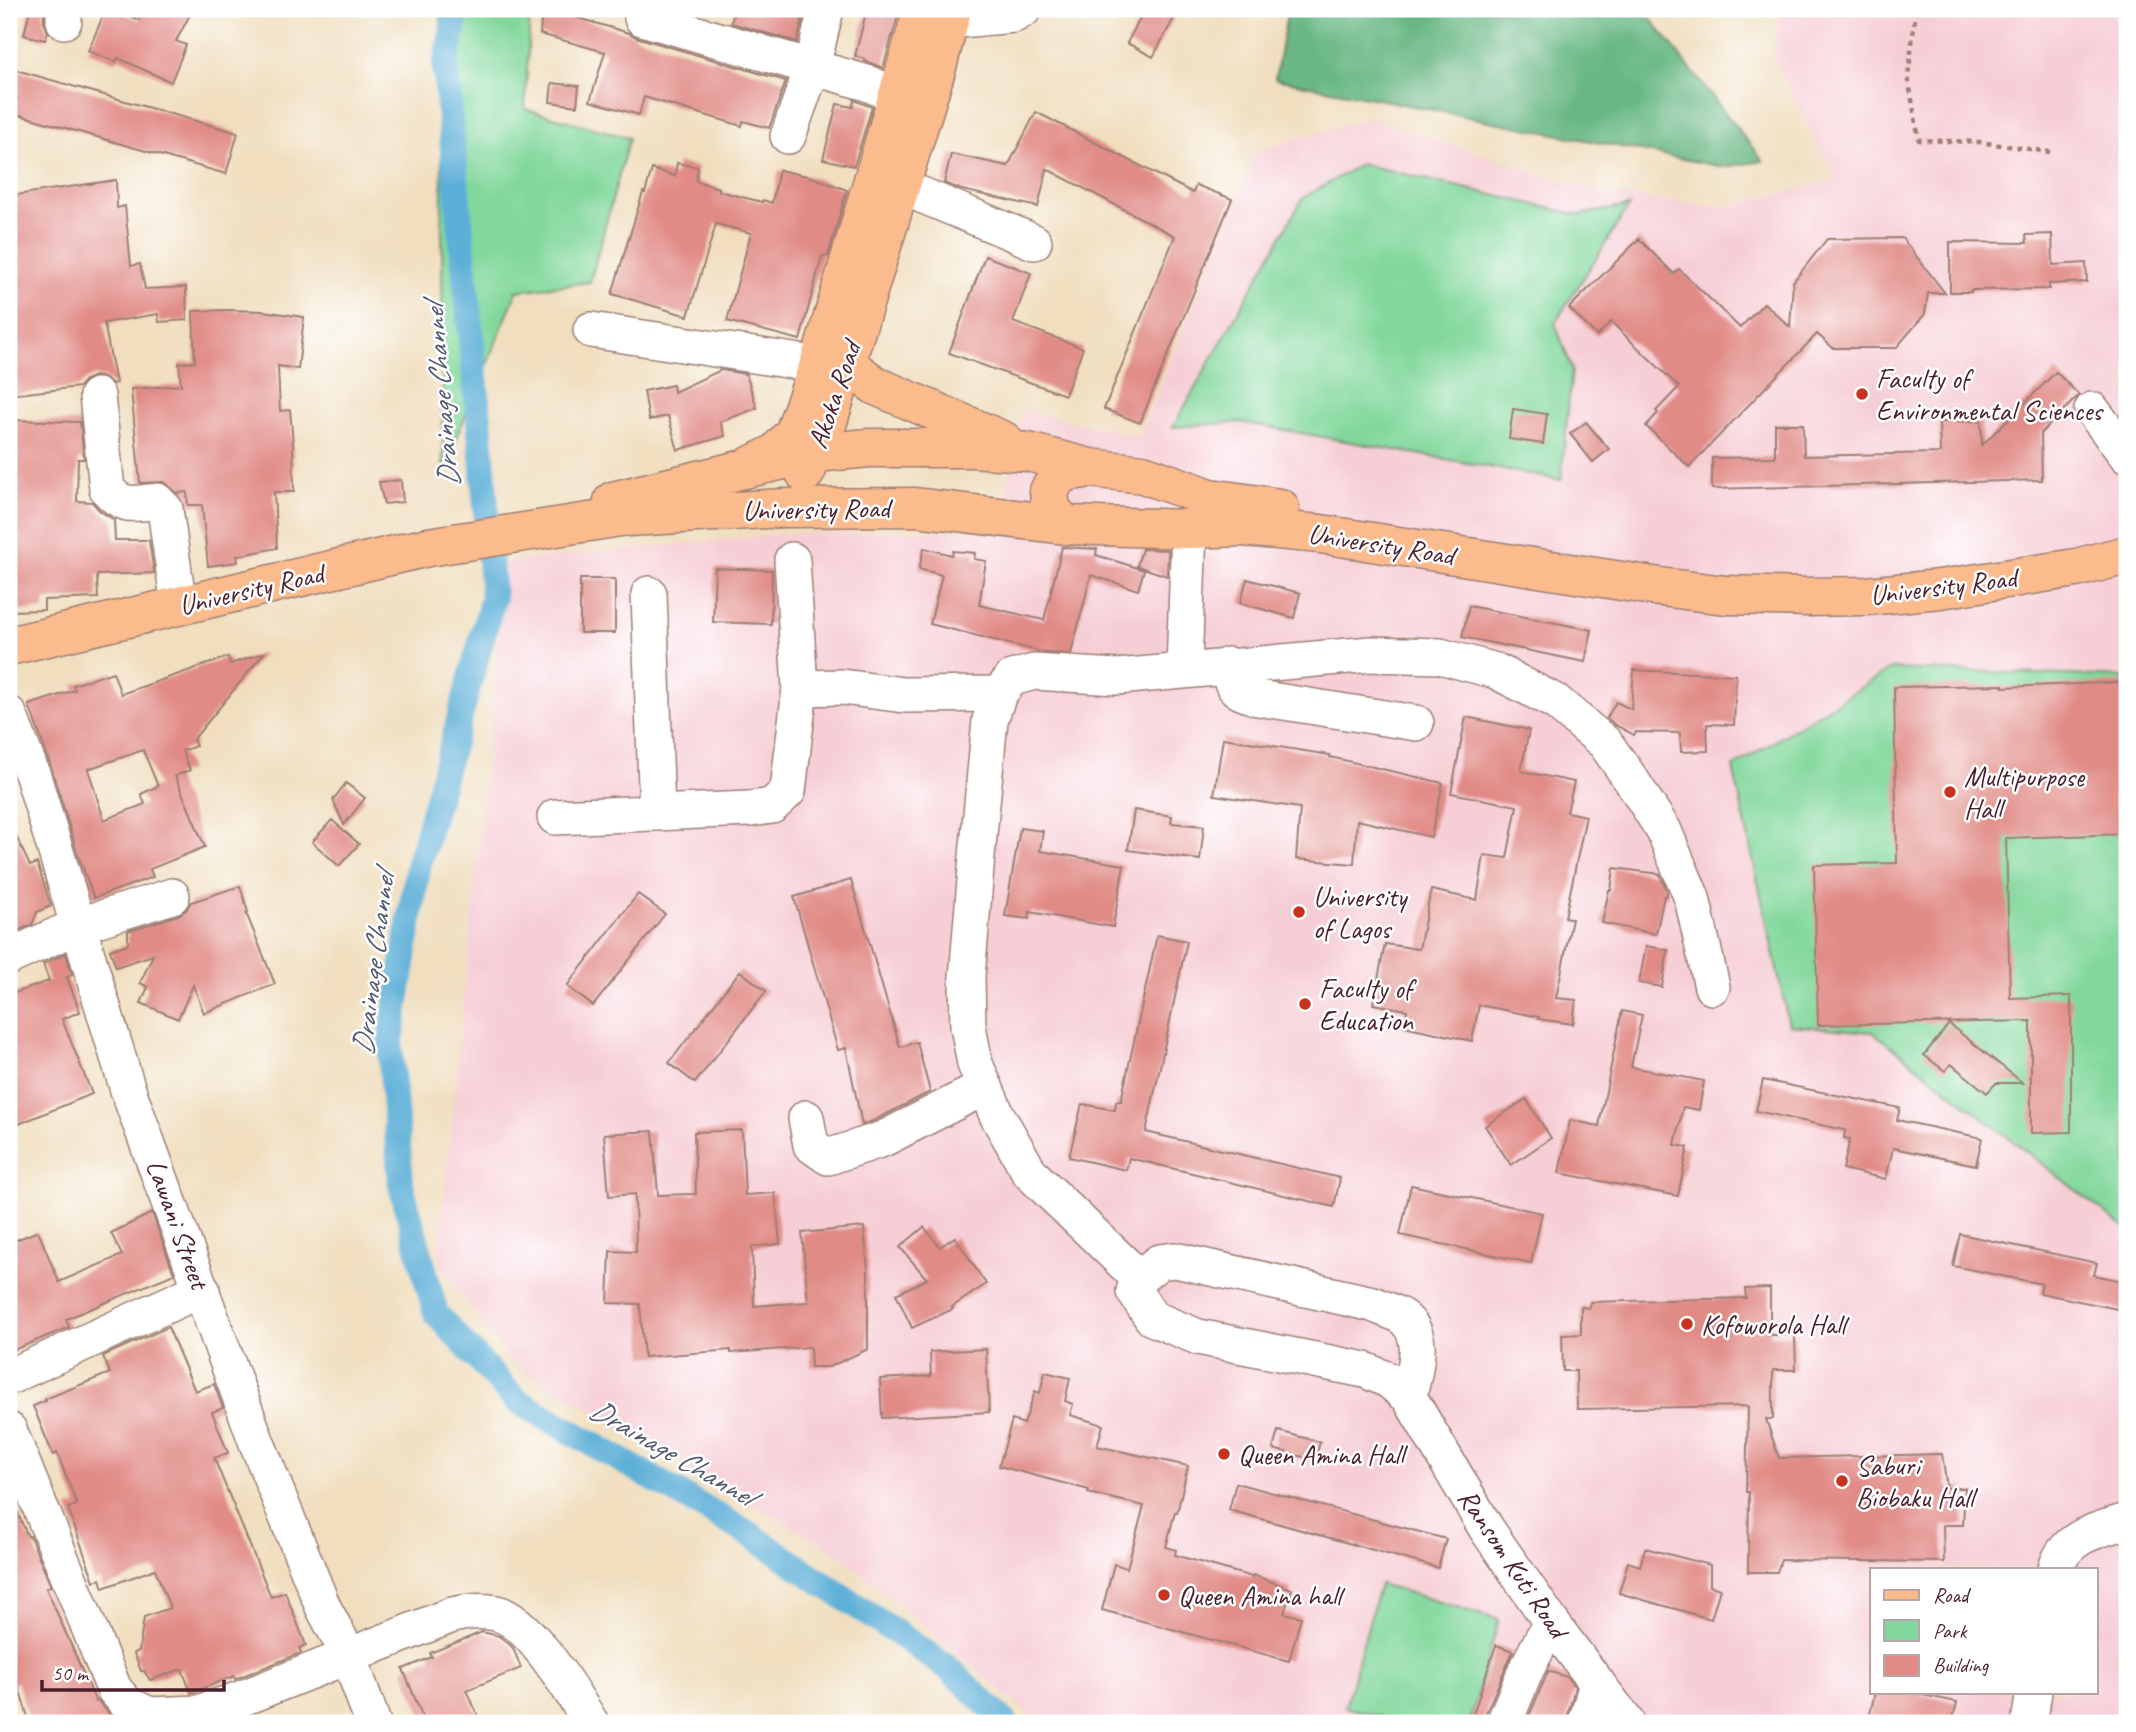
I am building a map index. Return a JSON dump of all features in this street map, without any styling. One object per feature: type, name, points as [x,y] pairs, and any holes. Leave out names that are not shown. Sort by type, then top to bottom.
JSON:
[{"type":"main road","points":[[494,536],[630,496],[744,469],[776,453],[788,441],[794,433],[804,406],[833,363],[898,96],[936,13]]},
{"type":"main road","name":"Akoka Road","points":[[494,536],[629,517],[750,495],[791,483],[803,476],[825,431],[833,363],[900,186],[936,13]]},
{"type":"main road","points":[[833,363],[857,372],[876,386],[1028,452]]},
{"type":"main road","points":[[804,406],[815,453],[840,479],[853,487],[915,507]]},
{"type":"main road","name":"University Road","points":[[744,469],[815,453],[869,448],[970,448],[1028,452],[1090,468],[1143,474],[1210,498],[1672,566],[1789,576],[1855,576],[1929,568],[2057,548],[2127,533]]},
{"type":"main road","points":[[1066,525],[1051,510],[1049,491],[1060,473],[1090,468]]},
{"type":"main road","name":"University Road","points":[[629,517],[784,508],[915,507],[1066,525],[1189,529],[1241,527],[1321,534],[1660,587],[1726,595],[1794,597],[1866,596],[1940,589],[2062,570],[2127,555]]},
{"type":"main road","name":"University Road","points":[[9,646],[428,547],[494,536]]},
{"type":"street","points":[[788,136],[812,68],[826,9]]},
{"type":"street","points":[[936,13],[1014,15],[1024,9]]},
{"type":"street","points":[[642,18],[867,83],[898,96]]},
{"type":"street","points":[[900,186],[1034,242]]},
{"type":"street","points":[[591,330],[833,363]]},
{"type":"street","points":[[97,396],[107,489],[117,501],[132,504],[157,501],[165,509],[179,606]]},
{"type":"street","points":[[2092,410],[2127,456]]},
{"type":"street","points":[[1184,669],[1189,529]]},
{"type":"street","points":[[555,817],[750,809],[772,806],[788,791],[800,688],[792,560]]},
{"type":"street","points":[[649,594],[657,813]]},
{"type":"street","points":[[1139,1278],[1030,1173],[997,1115],[975,1064],[968,1026],[967,977],[990,720],[999,694],[1012,678],[1034,673],[1080,673],[1117,677],[1371,654],[1440,656],[1496,671],[1556,702],[1605,743],[1633,781],[1664,831],[1692,898],[1712,987]]},
{"type":"street","points":[[1228,665],[1231,683],[1238,691],[1258,698],[1416,723]]},
{"type":"street","points":[[800,688],[842,687],[904,695],[999,694]]},
{"type":"street","name":"Lawani Street","points":[[9,714],[33,776],[128,1090],[257,1443],[323,1607],[348,1654],[373,1723]]},
{"type":"street","points":[[9,957],[77,926],[172,896]]},
{"type":"street","points":[[806,1118],[811,1145],[828,1157],[883,1139],[985,1087]]},
{"type":"street","points":[[1175,1260],[1373,1304],[1401,1316],[1414,1331],[1418,1348],[1409,1397],[1388,1380],[1365,1370],[1198,1337],[1165,1325],[1152,1318],[1136,1296],[1134,1291],[1139,1278],[1159,1262],[1175,1260]]},
{"type":"street","points":[[9,1377],[202,1289]]},
{"type":"street","name":"Ransom Kuti Road","points":[[1409,1397],[1486,1528],[1550,1622],[1627,1723]]},
{"type":"street","points":[[9,1430],[114,1689],[128,1705],[150,1715],[198,1713],[452,1615],[475,1611],[497,1613],[512,1619],[526,1632],[572,1692],[591,1723]]},
{"type":"street","points":[[2056,1568],[2068,1546],[2086,1533],[2127,1521]]},
{"type":"street","points":[[1504,1723],[1550,1622]]},
{"type":"street","points":[[1586,1723],[1597,1683]]},
{"type":"street","points":[[2029,1723],[2034,1694]]},
{"type":"path","points":[[1916,9],[1908,77],[1919,140],[1979,142],[2050,152]]},
{"type":"shaded area","name":"University of Lagos","points":[[1781,9],[2127,9],[2127,1723],[1039,1723],[841,1556],[511,1363],[438,1262],[506,562],[779,534],[998,530],[1022,411],[1140,436],[1256,151],[1367,118],[1601,193],[1722,207],[1836,180],[1773,59]]},
{"type":"green space","points":[[441,9],[530,9],[525,109],[629,138],[590,282],[517,291],[443,470]]},
{"type":"green space","points":[[1288,9],[1643,9],[1763,161],[1723,167],[1275,79]]},
{"type":"green space","points":[[1361,164],[1579,215],[1629,206],[1555,323],[1572,369],[1561,480],[1240,422],[1173,427],[1303,198]]},
{"type":"green space","points":[[1891,669],[2127,677],[2127,1230],[1873,1032],[1789,1025],[1733,767]]},
{"type":"green space","points":[[1380,1584],[1499,1620],[1469,1723],[1404,1723],[1345,1707]]},
{"type":"building","points":[[30,9],[44,9],[44,22],[48,32],[45,40],[24,35]]},
{"type":"building","points":[[106,9],[113,9],[139,20],[144,9],[193,9],[176,41],[186,45],[171,82],[118,58],[116,62],[88,51]]},
{"type":"building","points":[[542,9],[578,9],[575,17],[786,81],[769,128],[743,121],[742,126],[644,97],[639,115],[590,101],[605,52],[540,34]]},
{"type":"building","points":[[735,9],[805,9],[797,42],[731,23]]},
{"type":"building","points":[[867,9],[900,9],[883,68],[855,56]]},
{"type":"building","points":[[1145,9],[1179,9],[1153,57],[1127,43]]},
{"type":"building","points":[[9,68],[238,133],[226,174],[13,113],[17,98],[9,96]]},
{"type":"building","points":[[552,83],[579,86],[577,106],[550,102]]},
{"type":"building","points":[[854,100],[872,107],[854,166],[823,159],[837,104],[853,107]]},
{"type":"building","points":[[1036,112],[1193,193],[1196,185],[1232,199],[1140,423],[1104,409],[1175,236],[1047,169],[1038,207],[962,190],[944,183],[951,154],[1008,166]]},
{"type":"building","points":[[677,163],[698,167],[696,181],[719,188],[719,191],[762,202],[772,203],[779,170],[812,177],[847,190],[828,256],[822,256],[800,340],[727,321],[751,233],[716,224],[688,316],[612,294],[652,169],[675,176]]},
{"type":"building","points":[[116,180],[117,208],[125,206],[131,266],[140,264],[145,289],[186,287],[187,320],[159,322],[158,314],[104,323],[116,383],[94,376],[79,387],[9,395],[9,196]]},
{"type":"building","points":[[2052,234],[2053,265],[2086,263],[2087,282],[2049,284],[2049,289],[1950,292],[1950,242],[2027,243],[2026,235]]},
{"type":"building","points":[[1902,238],[1945,293],[1928,293],[1925,314],[1896,348],[1833,348],[1817,334],[1689,467],[1646,426],[1679,387],[1611,322],[1597,336],[1569,308],[1639,239],[1674,274],[1679,269],[1740,328],[1764,303],[1790,327],[1793,282],[1827,239]]},
{"type":"building","points":[[985,256],[1031,273],[1013,322],[1083,348],[1065,395],[949,353]]},
{"type":"building","points":[[193,311],[263,311],[304,317],[298,369],[278,366],[280,411],[290,410],[294,492],[274,492],[277,548],[237,556],[238,562],[208,566],[202,505],[188,505],[187,492],[177,493],[164,482],[140,483],[131,389],[181,385],[179,363],[195,362]]},
{"type":"building","points":[[721,370],[746,374],[757,408],[720,422],[725,436],[678,450],[668,416],[649,420],[644,391],[673,385],[674,392]]},
{"type":"building","points":[[2056,372],[2079,395],[2041,433],[2042,480],[1712,489],[1712,458],[1775,457],[1775,424],[1803,424],[1804,456],[1940,453],[1939,422],[1981,421],[1982,445]]},
{"type":"building","points":[[1513,409],[1547,414],[1543,444],[1509,439]]},
{"type":"building","points":[[9,420],[80,422],[84,459],[78,459],[77,501],[92,502],[114,520],[115,540],[149,540],[154,573],[97,575],[98,598],[44,600],[44,610],[9,611]]},
{"type":"building","points":[[1586,422],[1609,449],[1593,462],[1570,434]]},
{"type":"building","points":[[401,480],[403,502],[384,504],[379,482]]},
{"type":"building","points":[[1062,547],[1097,549],[1096,555],[1144,570],[1138,590],[1091,575],[1071,654],[1046,653],[930,624],[942,575],[919,569],[924,548],[952,555],[953,551],[975,553],[974,559],[986,561],[979,605],[1044,620]]},
{"type":"building","points":[[1142,549],[1168,550],[1167,576],[1137,566]]},
{"type":"building","points":[[715,568],[772,570],[771,624],[713,622]]},
{"type":"building","points":[[580,579],[615,579],[615,633],[580,633]]},
{"type":"building","points":[[1247,579],[1300,593],[1294,618],[1240,603]]},
{"type":"building","points":[[1469,606],[1592,630],[1585,662],[1462,637]]},
{"type":"building","points":[[264,653],[193,740],[196,746],[182,751],[190,770],[175,776],[205,847],[150,869],[153,877],[94,898],[29,705],[75,690],[73,685],[113,672],[121,694],[228,657],[230,664]],"holes":[[[143,750],[158,786],[141,794],[145,804],[104,820],[88,769]]]},
{"type":"building","points":[[1634,670],[1736,675],[1734,725],[1707,724],[1708,751],[1681,752],[1680,733],[1636,732],[1634,735],[1615,725],[1607,718],[1616,702],[1631,709]]},
{"type":"building","name":"Multipurpose Hall","points":[[2127,682],[2127,834],[2006,838],[2010,998],[2071,996],[2071,1132],[2031,1133],[2031,1021],[1818,1025],[1814,865],[1897,863],[1894,687],[2003,687]]},
{"type":"building","points":[[1466,717],[1529,730],[1521,771],[1574,782],[1567,812],[1586,816],[1565,917],[1572,919],[1556,998],[1576,1000],[1573,1024],[1479,1005],[1472,1041],[1404,1026],[1407,1010],[1373,1004],[1385,944],[1419,949],[1431,890],[1477,900],[1484,855],[1507,858],[1517,806],[1451,793]]},
{"type":"building","points":[[1223,738],[1330,755],[1443,783],[1431,837],[1357,820],[1354,864],[1296,859],[1300,808],[1214,795]]},
{"type":"building","points":[[346,783],[365,798],[344,825],[333,800]]},
{"type":"building","points":[[1134,810],[1172,816],[1171,823],[1204,826],[1200,860],[1128,850]]},
{"type":"building","points":[[332,820],[359,844],[339,866],[312,842]]},
{"type":"building","points":[[9,821],[30,866],[37,863],[51,906],[37,912],[32,925],[19,930],[16,924],[9,927]]},
{"type":"building","points":[[1020,828],[1043,831],[1040,851],[1124,865],[1113,927],[1030,912],[1029,919],[1005,916]]},
{"type":"building","points":[[1614,868],[1660,874],[1667,896],[1664,896],[1656,934],[1602,923]]},
{"type":"building","points":[[851,880],[900,1047],[917,1042],[930,1092],[862,1125],[846,1048],[838,1050],[794,897]]},
{"type":"building","points":[[240,886],[248,912],[246,913],[275,984],[204,1013],[193,985],[178,1019],[141,1003],[148,987],[140,983],[153,955],[116,967],[110,950],[128,944],[128,931],[178,915],[186,910],[191,902]]},
{"type":"building","points":[[638,894],[665,914],[593,1006],[567,986]]},
{"type":"building","points":[[1157,935],[1187,941],[1146,1132],[1340,1178],[1334,1207],[1129,1158],[1126,1170],[1069,1157],[1082,1104],[1115,1110],[1116,1101],[1121,1101]]},
{"type":"building","points":[[1646,946],[1668,950],[1662,987],[1639,983]]},
{"type":"building","points":[[66,953],[72,975],[67,977],[80,1012],[62,1019],[92,1094],[9,1128],[9,995],[49,981],[43,964]]},
{"type":"building","points":[[740,971],[766,991],[695,1083],[669,1063]]},
{"type":"building","points":[[1622,1011],[1642,1015],[1631,1067],[1704,1081],[1699,1110],[1683,1107],[1675,1145],[1688,1147],[1678,1196],[1559,1173],[1570,1120],[1599,1126]]},
{"type":"building","points":[[1949,1024],[2023,1083],[1996,1083],[1987,1093],[1951,1064],[1945,1071],[1924,1055]]},
{"type":"building","points":[[1763,1080],[1900,1108],[1897,1120],[1982,1138],[1976,1165],[1893,1148],[1886,1179],[1843,1169],[1850,1139],[1844,1138],[1845,1130],[1756,1111]]},
{"type":"building","points":[[1526,1099],[1551,1138],[1511,1165],[1485,1126]]},
{"type":"building","points":[[742,1130],[745,1195],[775,1193],[780,1244],[752,1247],[754,1306],[808,1302],[802,1233],[864,1227],[868,1269],[868,1349],[829,1367],[811,1367],[810,1347],[644,1357],[640,1304],[608,1303],[610,1251],[636,1252],[635,1194],[609,1196],[604,1134],[653,1131],[658,1195],[696,1194],[694,1132]]},
{"type":"building","points":[[1411,1185],[1542,1213],[1531,1263],[1400,1235]]},
{"type":"building","points":[[152,1213],[174,1274],[66,1319],[69,1327],[9,1352],[9,1243],[38,1231],[59,1282],[122,1255],[111,1233]]},
{"type":"building","points":[[924,1227],[940,1247],[955,1237],[986,1284],[952,1307],[953,1309],[912,1328],[896,1294],[927,1279],[900,1247]]},
{"type":"building","points":[[1960,1234],[2097,1263],[2094,1275],[2127,1282],[2127,1311],[2040,1293],[2042,1284],[1953,1266]]},
{"type":"building","points":[[1770,1288],[1770,1335],[1795,1335],[1796,1370],[1773,1370],[1773,1419],[1766,1419],[1779,1458],[1942,1454],[1947,1488],[1965,1488],[1963,1525],[1943,1525],[1944,1562],[1781,1560],[1777,1572],[1748,1572],[1748,1406],[1577,1409],[1576,1371],[1563,1371],[1562,1335],[1581,1334],[1581,1307],[1589,1308],[1590,1302],[1746,1298],[1745,1289]]},
{"type":"building","points":[[168,1327],[195,1391],[214,1384],[223,1408],[212,1412],[228,1453],[214,1458],[271,1597],[285,1592],[306,1645],[299,1648],[301,1653],[191,1693],[182,1669],[150,1680],[144,1671],[141,1671],[134,1653],[139,1651],[144,1617],[170,1608],[155,1569],[103,1588],[100,1579],[94,1581],[68,1508],[77,1505],[57,1453],[53,1455],[33,1406],[110,1373],[103,1356]]},
{"type":"building","points":[[986,1349],[989,1412],[882,1418],[880,1379],[931,1376],[930,1352]]},
{"type":"building","points":[[1045,1372],[1070,1378],[1065,1401],[1073,1404],[1070,1415],[1103,1425],[1097,1446],[1188,1466],[1166,1547],[1176,1550],[1175,1555],[1252,1577],[1253,1575],[1292,1589],[1284,1613],[1301,1617],[1289,1661],[1102,1610],[1114,1564],[1127,1568],[1144,1506],[1088,1493],[1089,1490],[999,1466],[1012,1420],[1024,1424],[1035,1391],[1040,1393]]},
{"type":"building","points":[[1278,1431],[1320,1442],[1315,1460],[1273,1449]]},
{"type":"building","points":[[1236,1483],[1446,1539],[1438,1568],[1229,1510]]},
{"type":"building","points":[[9,1493],[51,1586],[46,1588],[96,1702],[98,1701],[118,1723],[30,1723],[17,1682],[9,1686]]},
{"type":"building","points":[[1645,1548],[1710,1565],[1710,1586],[1720,1589],[1711,1619],[1619,1593],[1628,1562],[1640,1566]]},
{"type":"building","points":[[482,1632],[499,1636],[509,1644],[521,1668],[467,1690],[481,1723],[425,1723],[403,1669],[432,1657],[430,1653]]},
{"type":"building","points":[[1496,1645],[1513,1651],[1484,1723],[1470,1723]]},
{"type":"building","points":[[1548,1671],[1567,1677],[1575,1687],[1566,1723],[1526,1723]]},
{"type":"building","points":[[1875,1694],[1918,1694],[1957,1702],[1952,1723],[1868,1723]]},
{"type":"waterway","name":"Drainage Channel","points":[[457,9],[445,67],[479,419],[493,598],[418,867],[390,1046],[401,1185],[436,1314],[516,1400],[751,1535],[947,1667],[1006,1723]]},
{"type":"place","name":"Faculty of Environmental Sciences","points":[[1862,394]]},
{"type":"place","name":"Multipurpose Hall","points":[[1950,792]]},
{"type":"place","name":"University of Lagos","points":[[1299,912]]},
{"type":"place","name":"Faculty of Education","points":[[1305,1004]]},
{"type":"place","name":"Kofoworola Hall","points":[[1687,1324]]},
{"type":"place","name":"Queen Amina Hall","points":[[1224,1454]]},
{"type":"place","name":"Saburi Biobaku Hall","points":[[1842,1481]]},
{"type":"place","name":"Queen Amina hall","points":[[1164,1595]]}]
